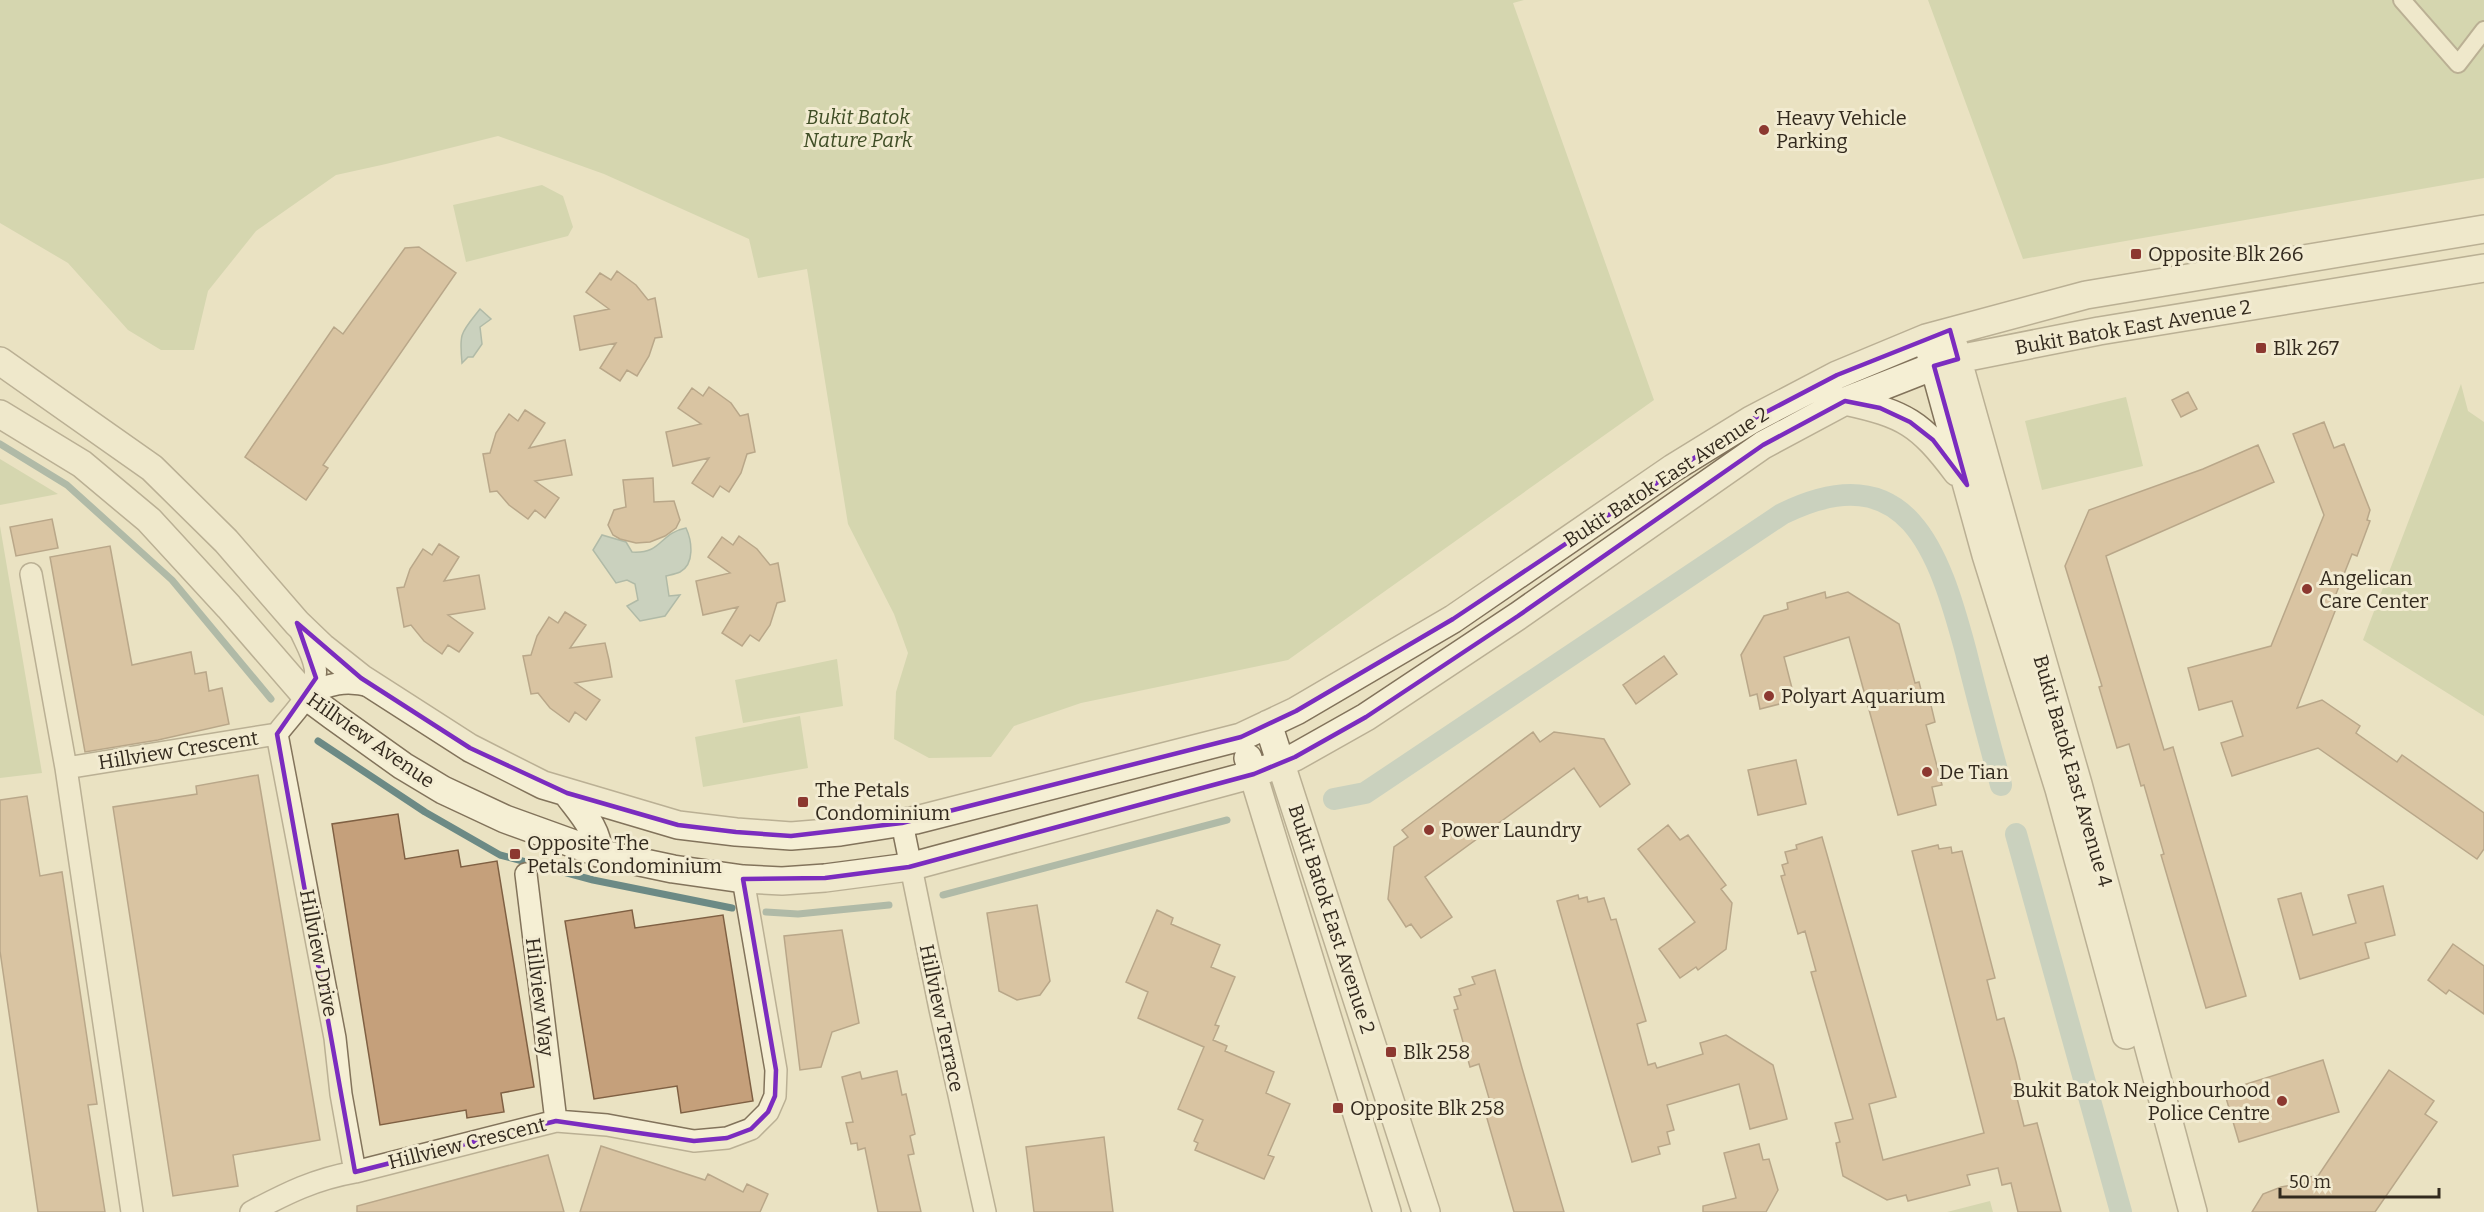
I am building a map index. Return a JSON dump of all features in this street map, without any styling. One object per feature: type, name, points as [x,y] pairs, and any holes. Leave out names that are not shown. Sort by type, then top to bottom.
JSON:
[{"type":"street","points":[[2402,0],[2458,64],[2484,30]]},
{"type":"street","name":"Bukit Batok East Avenue 2","points":[[902,823],[1241,737],[1343,685],[1453,619],[1673,468],[1751,420],[1837,375],[1938,334],[2086,295],[2484,230]]},
{"type":"street","name":"Bukit Batok East Avenue 2","points":[[909,867],[1254,774],[1282,762],[1366,717],[1518,616],[1763,445],[1845,401],[1946,362],[2099,331],[2484,268]]},
{"type":"street","name":"Bukit Batok East Avenue 4","points":[[1938,334],[2078,783],[2193,1212]]},
{"type":"street","points":[[0,361],[152,468],[226,541],[297,623],[322,647],[375,687],[470,748],[510,770],[567,793],[678,825],[791,836],[902,823]]},
{"type":"street","name":"Bukit Batok East Avenue 4","points":[[1946,362],[1967,485],[2058,789],[2176,1212]]},
{"type":"street","points":[[1845,401],[1880,408],[1910,422],[1933,440],[1967,485]]},
{"type":"street","name":"Hillview Avenue","points":[[0,414],[82,464],[149,520],[306,696],[403,766],[443,790],[505,819],[598,853],[673,869],[743,879],[782,881],[909,867]]},
{"type":"street","points":[[31,574],[66,768],[132,1212]]},
{"type":"street","name":"Hillview Crescent","points":[[66,768],[277,734],[313,688],[316,667],[297,623]]},
{"type":"street","name":"Hillview Crescent","points":[[306,696],[327,685],[340,682],[375,687]]},
{"type":"street","name":"Bukit Batok East Avenue 2","points":[[1268,724],[1426,1212]]},
{"type":"street","name":"Hillview Drive","points":[[277,734],[335,1038],[341,1094],[355,1172]]},
{"type":"street","name":"Bukit Batok East Avenue 2","points":[[1241,737],[1387,1212]]},
{"type":"street","points":[[567,793],[592,828],[598,841],[598,853]]},
{"type":"street","name":"Hillview Terrace","points":[[902,823],[909,867],[986,1212]]},
{"type":"street","name":"Hillview Way","points":[[526,874],[556,1121]]},
{"type":"street","name":"Hillview Crescent","points":[[251,1212],[297,1188],[329,1177],[556,1121],[607,1125],[694,1141],[727,1138],[751,1129],[768,1112],[775,1096],[776,1070],[743,879]]},
{"type":"highlighted area","points":[[1950,330],[1958,359],[1934,366],[1967,485],[1933,440],[1910,422],[1880,408],[1845,401],[1763,445],[1518,616],[1366,717],[1295,757],[1254,774],[909,867],[825,878],[743,879],[776,1070],[775,1096],[768,1112],[751,1129],[727,1138],[694,1141],[556,1121],[355,1172],[277,734],[316,678],[297,623],[361,678],[470,748],[567,793],[678,825],[736,832],[791,836],[902,823],[1241,737],[1296,711],[1453,619],[1751,420],[1837,375]]},
{"type":"green space","name":"Bukit Batok Nature Park","points":[[0,0],[1524,0],[1513,3],[1654,400],[1288,660],[1081,703],[1014,726],[991,757],[929,758],[894,739],[896,692],[908,653],[894,614],[848,524],[807,269],[758,278],[749,239],[604,174],[498,136],[336,175],[256,231],[208,291],[194,350],[161,350],[128,330],[68,263],[0,223]]},
{"type":"green space","points":[[1928,0],[2484,0],[2484,178],[2023,259]]},
{"type":"green space","points":[[542,185],[563,196],[573,227],[568,236],[466,262],[453,205]]},
{"type":"green space","points":[[2461,384],[2468,411],[2484,422],[2484,716],[2363,640]]},
{"type":"green space","points":[[2126,397],[2143,466],[2042,490],[2025,421]]},
{"type":"green space","points":[[0,459],[58,494],[0,505]]},
{"type":"green space","points":[[0,526],[42,773],[0,778]]},
{"type":"green space","points":[[837,659],[843,706],[743,723],[735,680]]},
{"type":"green space","points":[[800,716],[808,768],[703,787],[695,737]]},
{"type":"green space","points":[[1990,1201],[1993,1212],[1947,1212]]},
{"type":"water","points":[[480,309],[491,319],[480,327],[482,344],[473,357],[468,357],[462,363],[463,333]]},
{"type":"water","points":[[686,528],[691,546],[688,564],[680,572],[666,576],[669,596],[680,595],[665,616],[640,621],[627,606],[638,600],[635,584],[627,580],[616,583],[593,550],[602,535],[626,542],[632,552],[642,552],[656,547],[671,534]]},
{"type":"building","points":[[419,247],[456,273],[323,465],[328,468],[306,500],[245,457],[334,327],[343,334],[405,248]]},
{"type":"building","points":[[617,271],[636,285],[648,300],[655,298],[662,337],[655,338],[649,356],[637,376],[627,370],[620,381],[600,368],[616,343],[580,350],[574,316],[609,309],[586,292],[600,273],[611,280]]},
{"type":"building","points":[[709,387],[731,403],[740,416],[748,414],[755,452],[747,454],[741,473],[729,492],[720,486],[713,497],[692,483],[709,458],[673,466],[666,432],[701,424],[678,408],[692,388],[703,396]]},
{"type":"building","points":[[2188,392],[2197,409],[2181,417],[2172,400]]},
{"type":"building","points":[[525,410],[545,423],[529,448],[565,440],[572,475],[535,481],[559,498],[545,518],[535,510],[528,519],[509,505],[497,491],[490,492],[483,454],[490,453],[496,433],[509,414],[518,421]]},
{"type":"building","points":[[2324,422],[2334,448],[2344,444],[2370,510],[2367,520],[2370,521],[2357,556],[2352,554],[2336,594],[2341,596],[2297,708],[2322,700],[2360,726],[2356,733],[2397,762],[2402,755],[2484,813],[2484,849],[2477,859],[2318,748],[2232,776],[2221,743],[2243,736],[2232,701],[2199,710],[2188,668],[2271,646],[2324,515],[2293,434]]},
{"type":"building","points":[[2258,445],[2274,482],[2106,556],[2164,750],[2173,747],[2246,996],[2206,1008],[2161,855],[2164,854],[2144,785],[2141,786],[2129,744],[2117,748],[2099,687],[2102,686],[2065,566],[2089,510],[2203,469]]},
{"type":"building","points":[[653,478],[654,502],[674,501],[680,520],[676,528],[665,536],[650,542],[636,543],[613,535],[608,525],[614,510],[626,507],[623,480]]},
{"type":"building","points":[[52,519],[58,548],[16,556],[10,527]]},
{"type":"building","points":[[739,536],[757,549],[770,565],[778,563],[785,601],[777,603],[770,625],[759,641],[750,635],[742,646],[722,633],[738,607],[703,615],[696,581],[730,573],[708,557],[722,537],[733,545]]},
{"type":"building","points":[[439,544],[459,557],[444,581],[479,575],[485,609],[448,615],[473,633],[459,652],[448,645],[442,654],[424,641],[411,625],[404,627],[397,588],[404,587],[410,569],[423,549],[432,555]]},
{"type":"building","points":[[110,546],[132,665],[191,652],[195,674],[206,672],[209,691],[222,688],[229,724],[158,740],[85,752],[50,557]]},
{"type":"building","points":[[1825,592],[1826,598],[1848,592],[1899,624],[1915,683],[1919,682],[1924,702],[1930,701],[1935,722],[1926,725],[1942,785],[1932,787],[1936,805],[1898,815],[1849,637],[1784,657],[1795,700],[1760,709],[1757,694],[1750,696],[1741,655],[1764,616],[1788,609],[1787,603]]},
{"type":"building","points":[[565,612],[586,625],[570,648],[605,643],[612,677],[575,683],[600,700],[586,720],[575,712],[569,722],[550,708],[538,693],[531,694],[523,656],[531,655],[537,636],[549,617],[558,623]]},
{"type":"building","points":[[1664,656],[1677,674],[1636,704],[1623,685]]},
{"type":"building","points":[[1533,732],[1540,742],[1554,732],[1604,739],[1630,784],[1600,807],[1574,768],[1425,877],[1452,917],[1421,938],[1411,924],[1406,927],[1388,899],[1394,847],[1408,837],[1402,830]]},
{"type":"building","points":[[1796,760],[1806,804],[1758,815],[1748,770]]},
{"type":"building","points":[[258,775],[320,1140],[233,1155],[238,1186],[173,1196],[113,807],[197,794],[196,786]]},
{"type":"building","points":[[27,796],[40,876],[62,872],[97,1104],[88,1105],[105,1212],[38,1212],[0,951],[0,800]]},
{"type":"building","points":[[398,814],[405,859],[458,850],[461,867],[497,861],[534,1087],[501,1093],[504,1112],[467,1118],[466,1110],[380,1125],[332,824]]},
{"type":"building","points":[[1668,825],[1680,840],[1688,835],[1726,885],[1721,889],[1732,903],[1726,949],[1698,970],[1696,967],[1680,978],[1659,949],[1695,922],[1638,849]]},
{"type":"building","points":[[1822,837],[1896,1097],[1869,1104],[1883,1160],[1984,1133],[1912,851],[1938,845],[1939,849],[1951,847],[1952,853],[1962,851],[1995,978],[1987,980],[1997,1020],[2004,1018],[2022,1088],[2015,1090],[2024,1126],[2037,1123],[2061,1212],[2018,1212],[2011,1183],[2002,1185],[1998,1168],[1967,1175],[1970,1185],[1908,1201],[1906,1195],[1887,1200],[1843,1176],[1836,1143],[1840,1142],[1835,1123],[1853,1119],[1811,972],[1816,971],[1805,931],[1798,934],[1781,876],[1785,875],[1782,865],[1788,863],[1785,852],[1797,849],[1796,845]]},
{"type":"building","points":[[2383,886],[2395,935],[2365,943],[2369,958],[2300,979],[2278,899],[2301,893],[2313,935],[2356,923],[2348,895]]},
{"type":"building","points":[[1578,895],[1579,899],[1587,897],[1588,902],[1604,898],[1611,920],[1616,919],[1646,1021],[1637,1024],[1648,1065],[1655,1063],[1657,1068],[1703,1054],[1700,1043],[1726,1035],[1773,1065],[1787,1119],[1750,1129],[1739,1084],[1667,1105],[1674,1130],[1667,1132],[1670,1144],[1658,1147],[1660,1154],[1632,1162],[1557,901]]},
{"type":"building","points":[[1037,905],[1050,981],[1040,995],[1017,1000],[999,991],[987,913]]},
{"type":"building","points":[[632,910],[635,928],[723,915],[753,1101],[681,1113],[677,1086],[594,1099],[565,921]]},
{"type":"building","points":[[1157,910],[1173,918],[1171,924],[1220,945],[1211,967],[1235,977],[1215,1025],[1219,1026],[1213,1040],[1227,1046],[1225,1051],[1274,1072],[1266,1093],[1290,1104],[1268,1155],[1274,1157],[1264,1179],[1195,1150],[1198,1143],[1194,1141],[1203,1120],[1178,1109],[1204,1047],[1138,1018],[1148,992],[1126,982]]},
{"type":"building","points":[[842,930],[859,1023],[832,1032],[821,1067],[800,1070],[784,936]]},
{"type":"building","points":[[2453,944],[2484,966],[2484,1014],[2449,990],[2446,994],[2428,980]]},
{"type":"building","points":[[1495,970],[1564,1212],[1514,1212],[1484,1108],[1491,1105],[1479,1064],[1470,1067],[1454,1010],[1458,1009],[1454,997],[1461,995],[1459,989],[1475,984],[1472,977]]},
{"type":"building","name":"Bukit Batok Neighbourhood Police Centre","points":[[2323,1060],[2339,1112],[2239,1142],[2224,1091]]},
{"type":"building","points":[[2389,1070],[2434,1101],[2425,1114],[2437,1122],[2375,1212],[2252,1212],[2263,1194],[2293,1185],[2302,1189],[2308,1177],[2318,1176]]},
{"type":"building","points":[[897,1071],[902,1095],[906,1094],[915,1134],[910,1136],[914,1154],[908,1155],[921,1212],[878,1212],[865,1148],[858,1150],[857,1143],[851,1144],[846,1123],[853,1122],[842,1077],[860,1072],[862,1079]]},
{"type":"building","points":[[1104,1137],[1113,1212],[1034,1212],[1026,1147]]},
{"type":"building","points":[[1759,1144],[1763,1160],[1769,1159],[1778,1190],[1766,1212],[1703,1212],[1703,1206],[1736,1198],[1724,1153]]},
{"type":"building","points":[[601,1146],[705,1180],[708,1174],[743,1192],[747,1184],[768,1194],[760,1212],[580,1212]]},
{"type":"building","points":[[548,1155],[564,1212],[357,1212],[357,1206]]},
{"type":"waterway","points":[[0,444],[67,485],[172,580],[271,699]]},
{"type":"waterway","points":[[1334,799],[1365,793],[1782,514],[1825,498],[1860,495],[1888,504],[1911,522],[1929,548],[1944,580],[1956,615],[2001,785]]},
{"type":"waterway","points":[[318,741],[425,812],[500,855],[593,880],[732,908]]},
{"type":"waterway","points":[[943,895],[1227,820]]},
{"type":"waterway","points":[[2016,834],[2121,1212]]},
{"type":"waterway","points":[[766,912],[798,914],[889,905]]},
{"type":"place","name":"Heavy Vehicle Parking","points":[[1764,130]]},
{"type":"place","name":"Opposite Blk 266","points":[[2136,254]]},
{"type":"place","name":"Blk 267","points":[[2261,348]]},
{"type":"place","name":"Angelican Care Center","points":[[2307,589]]},
{"type":"place","name":"Polyart Aquarium","points":[[1769,696]]},
{"type":"place","name":"De Tian","points":[[1927,772]]},
{"type":"place","name":"The Petals Condominium","points":[[803,802]]},
{"type":"place","name":"Power Laundry","points":[[1429,830]]},
{"type":"place","name":"Opposite The Petals Condominium","points":[[515,854]]},
{"type":"place","name":"Blk 258","points":[[1391,1052]]},
{"type":"place","name":"Bukit Batok Neighbourhood Police Centre","points":[[2282,1101]]},
{"type":"place","name":"Opposite Blk 258","points":[[1338,1108]]}]
